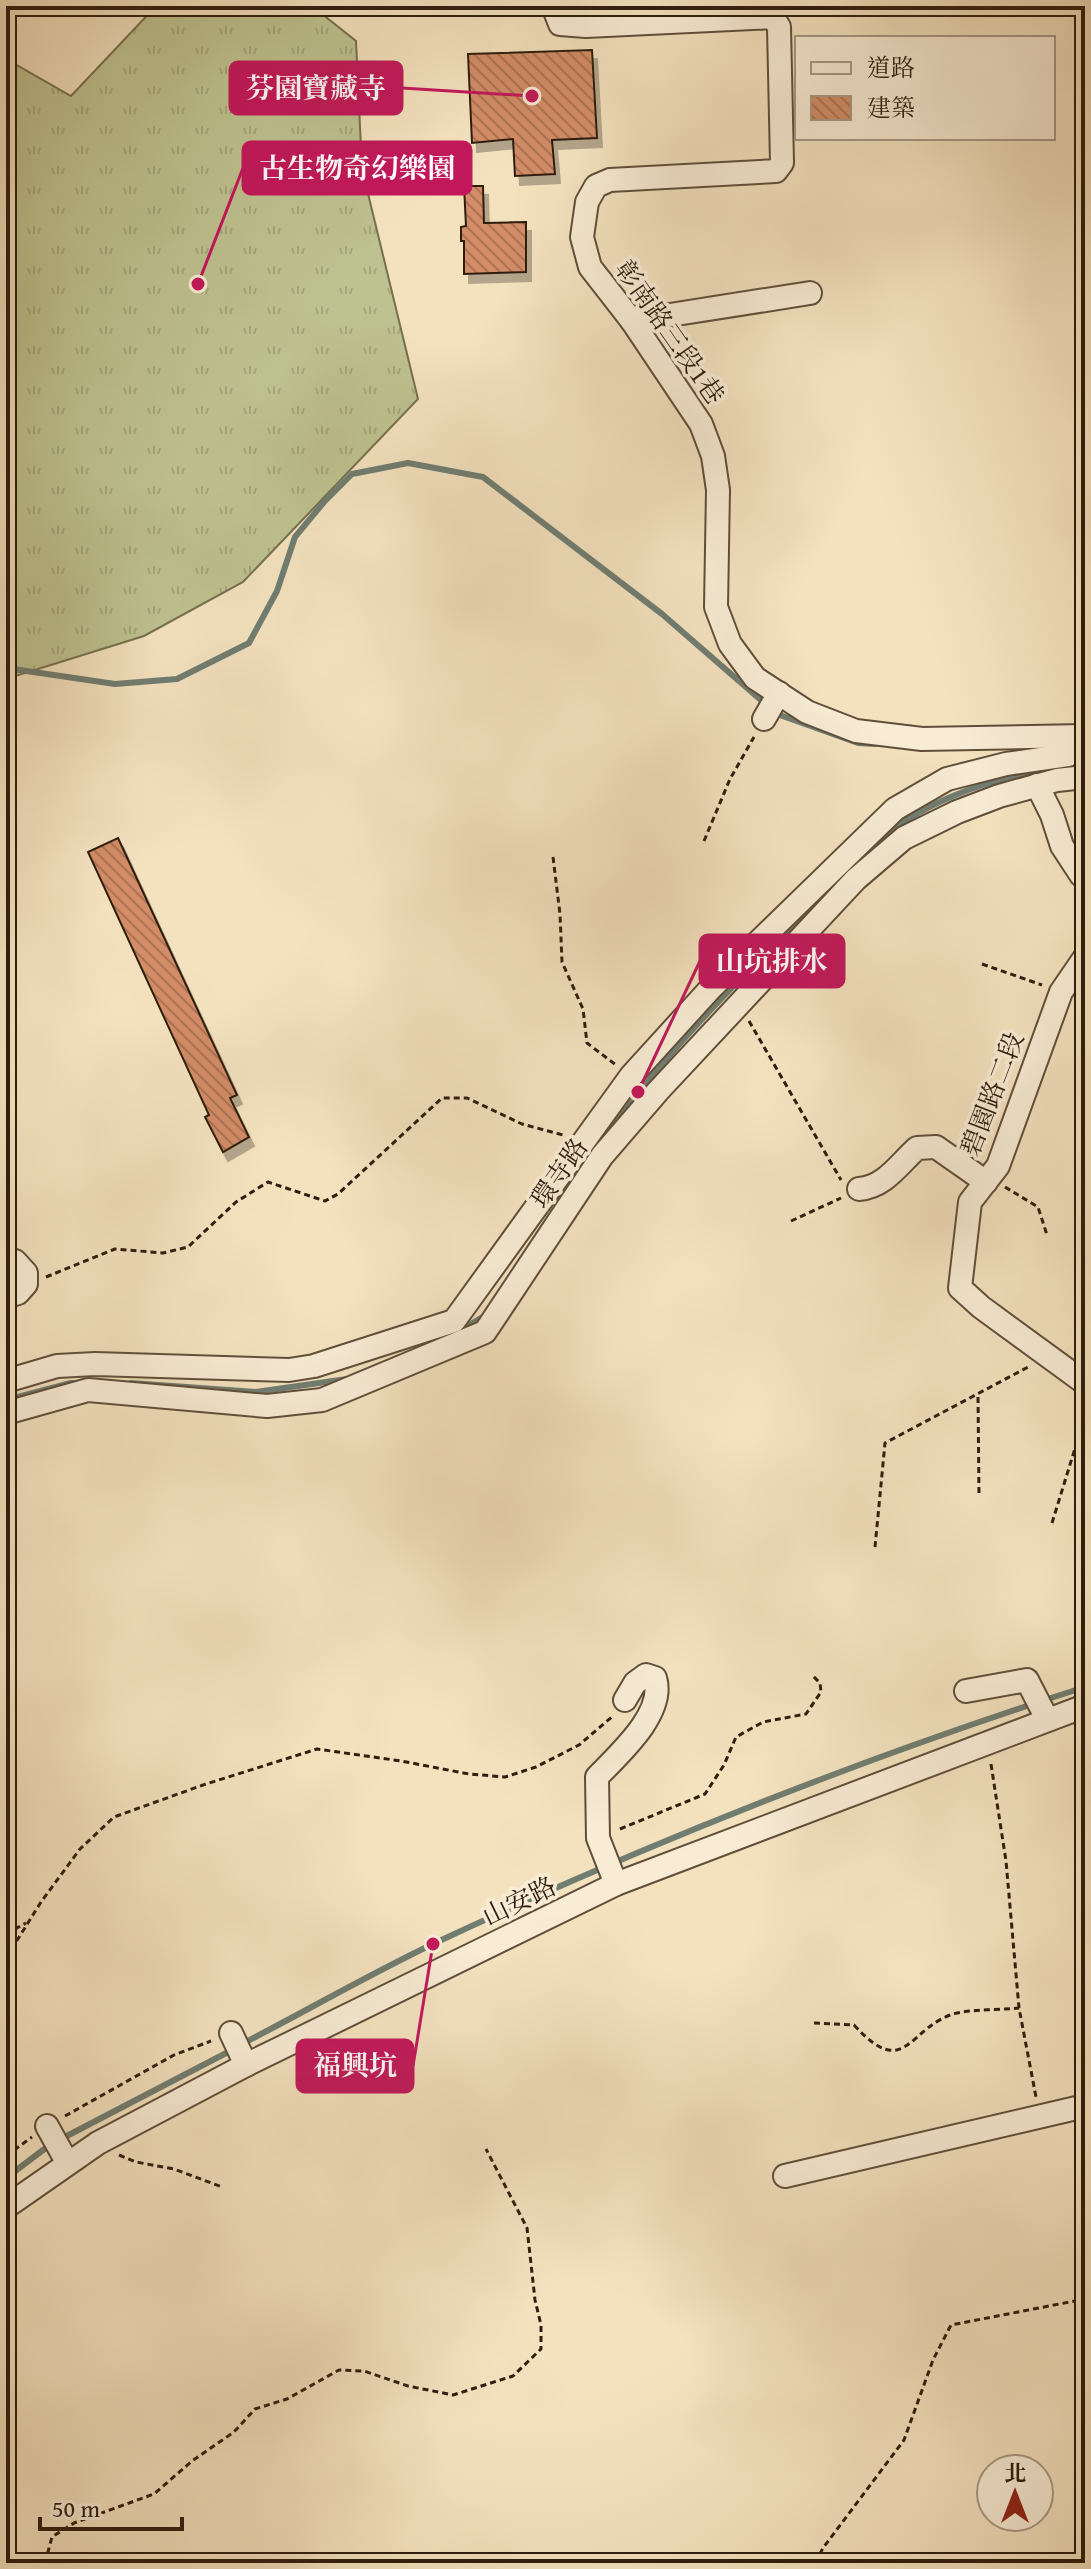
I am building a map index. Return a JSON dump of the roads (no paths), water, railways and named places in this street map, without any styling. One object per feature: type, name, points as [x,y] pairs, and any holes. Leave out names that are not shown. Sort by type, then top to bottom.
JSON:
[{"type":"street","name":"彰南路三段1巷","points":[[553,6],[560,24],[773,17],[779,27],[782,163],[776,171],[610,180],[596,186],[589,195],[582,237],[590,267],[632,321],[701,424],[713,456],[718,490],[716,607],[730,644],[755,678],[807,712],[856,731],[922,739],[1077,742]]},
{"type":"street","points":[[632,321],[810,293]]},
{"type":"street","points":[[764,719],[779,693]]},
{"type":"street","points":[[1077,742],[1047,783],[1052,815],[1062,846],[1081,875]]},
{"type":"street","name":"環寺路","points":[[6,1413],[88,1390],[267,1406],[319,1385],[454,1321],[594,1149],[645,1081],[895,809],[947,779],[1077,742]]},
{"type":"street","name":"環寺路","points":[[6,1381],[57,1366],[95,1364],[289,1370],[319,1385],[485,1332],[594,1149],[645,1081],[722,996],[904,838],[999,796],[1085,777]]},
{"type":"street","name":"碧園路二段","points":[[1085,957],[1061,992],[998,1166],[970,1202],[960,1288],[981,1307],[1085,1383]]},
{"type":"street","points":[[859,1189],[869,1188],[890,1176],[917,1148],[936,1147],[986,1182]]},
{"type":"street","points":[[6,1259],[15,1261],[26,1273],[26,1284],[12,1295]]},
{"type":"street","points":[[616,1884],[598,1838],[597,1777],[638,1736],[658,1687],[655,1678],[646,1675],[635,1683],[625,1700]]},
{"type":"street","points":[[966,1691],[1027,1680],[1047,1719]]},
{"type":"street","name":"山安路","points":[[6,2207],[98,2143],[246,2065],[616,1884],[1085,1706]]},
{"type":"street","points":[[231,2033],[246,2065]]},
{"type":"street","points":[[785,2176],[1085,2106]]},
{"type":"street","points":[[47,2126],[67,2162]]},
{"type":"waterway","points":[[6,668],[115,684],[177,679],[249,643],[277,591],[295,537],[324,502],[352,474],[408,463],[483,477],[662,614],[777,714],[858,743],[875,744]]},
{"type":"waterway","points":[[1070,747],[1085,748]]},
{"type":"waterway","points":[[610,1131],[655,1072],[705,1016],[887,833],[931,806],[981,785],[1033,771],[1085,764]]},
{"type":"waterway","points":[[457,1332],[481,1318]]},
{"type":"waterway","points":[[131,1383],[256,1392],[347,1379]]},
{"type":"waterway","points":[[6,1400],[80,1383]]},
{"type":"waterway","points":[[242,2044],[411,1955],[594,1871],[837,1773],[1085,1687]]},
{"type":"waterway","points":[[61,2139],[232,2050]]},
{"type":"waterway","points":[[6,2178],[51,2144]]},
{"type":"place","name":"芬園寶藏寺","points":[[532,96]]},
{"type":"place","name":"古生物奇幻樂園","points":[[198,284]]},
{"type":"place","name":"山坑排水","points":[[638,1092]]},
{"type":"place","name":"福興坑","points":[[433,1944]]}]
